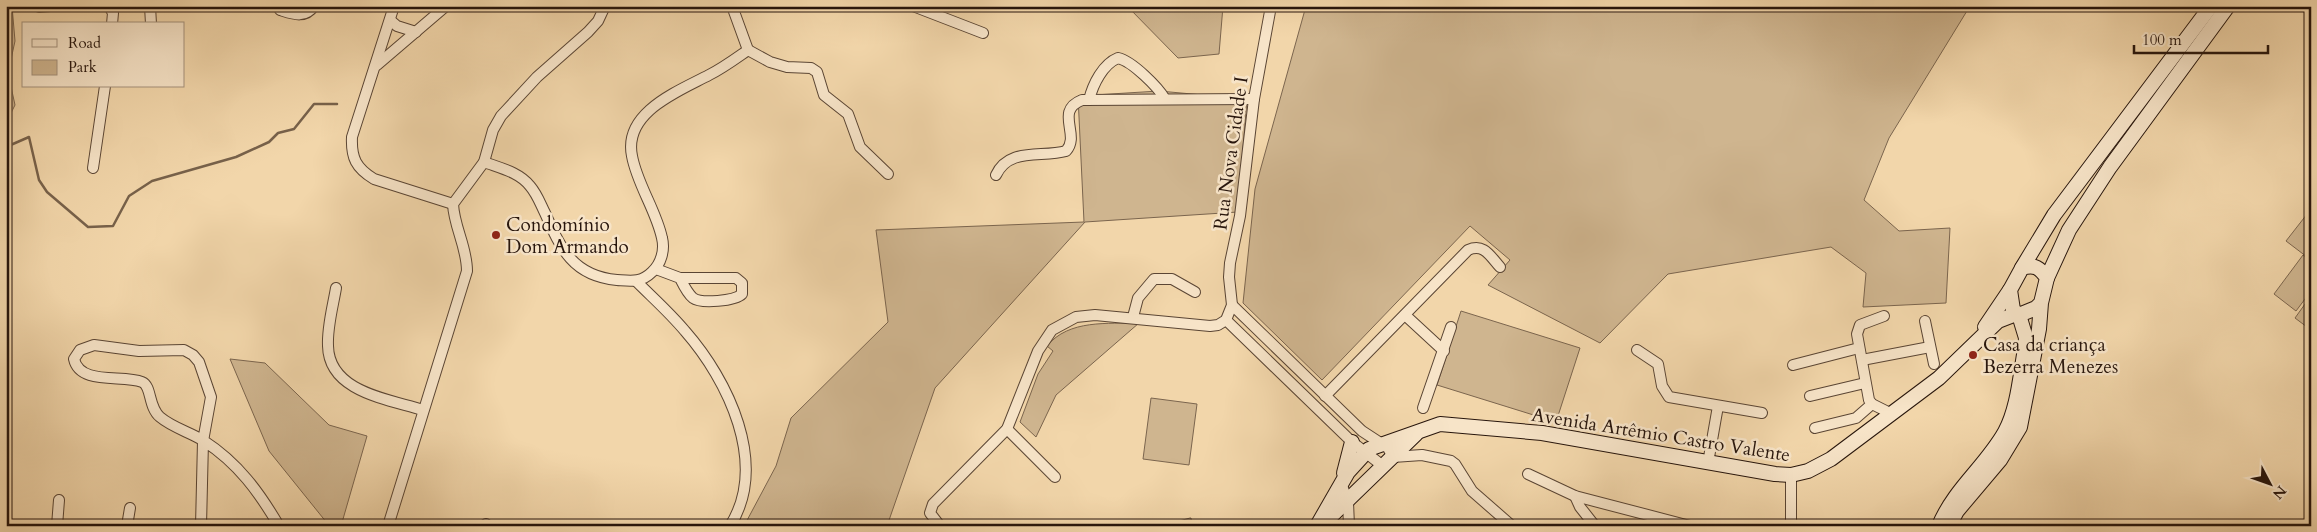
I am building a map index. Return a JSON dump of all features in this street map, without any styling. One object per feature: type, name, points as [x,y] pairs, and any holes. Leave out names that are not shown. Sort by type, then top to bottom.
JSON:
[{"type":"main road","points":[[1949,526],[1957,511],[2000,460],[2020,427],[2036,346],[2041,303],[2048,278],[2069,230],[2110,166],[2228,6]]},
{"type":"main road","points":[[1939,526],[1946,508],[1989,455],[2007,427],[2025,350],[2026,338],[2017,314],[2010,304],[2010,290],[2064,203],[2210,7]]},
{"type":"main road","points":[[2022,268],[2038,267],[2048,278]]},
{"type":"main road","name":"Avenida Artêmio Castro Valente","points":[[1976,343],[2010,290]]},
{"type":"main road","points":[[2017,314],[2030,311],[2041,303]]},
{"type":"main road","name":"Avenida Artêmio Castro Valente","points":[[1317,526],[1341,483],[1364,453],[1380,444],[1440,424],[1452,423],[1542,433],[1708,463],[1791,475],[1808,471],[1831,459],[1939,378],[1998,320],[2017,314]]},
{"type":"main road","name":"Avenida Artêmio Castro Valente","points":[[1321,526],[1348,502],[1418,432]]},
{"type":"main road","points":[[1341,483],[1352,442]]},
{"type":"street","points":[[38,7],[50,6]]},
{"type":"street","points":[[109,6],[113,13],[112,22]]},
{"type":"street","points":[[150,6],[151,22]]},
{"type":"street","points":[[280,10],[295,15],[305,14],[314,6]]},
{"type":"street","points":[[394,6],[377,65],[352,137],[352,152],[355,163],[363,172],[374,179],[454,204]]},
{"type":"street","points":[[377,65],[446,6]]},
{"type":"street","points":[[388,526],[467,271],[466,252],[456,226],[454,204],[484,162],[493,130],[501,116],[537,77],[588,32],[598,21],[605,6]]},
{"type":"street","points":[[732,6],[748,50],[770,62],[811,68],[817,72],[824,95],[848,114],[860,147],[888,174]]},
{"type":"street","points":[[913,6],[983,33]]},
{"type":"street","name":"Rua Nova Cidade I","points":[[1232,306],[1228,277],[1240,216],[1254,99],[1271,6]]},
{"type":"street","points":[[390,20],[397,26],[416,32]]},
{"type":"street","points":[[636,282],[656,269],[662,255],[663,240],[632,156],[631,141],[635,130],[642,118],[652,108],[724,67],[748,50]]},
{"type":"street","points":[[1089,100],[1098,78],[1113,60],[1118,58],[1126,61],[1155,86],[1165,99]]},
{"type":"street","points":[[93,168],[105,88]]},
{"type":"street","points":[[996,175],[1003,163],[1017,156],[1066,151],[1070,144],[1069,110],[1076,103],[1089,100],[1254,99]]},
{"type":"street","points":[[484,162],[515,174],[530,185],[556,239],[572,261],[584,271],[595,276],[636,282],[670,314],[701,350],[714,371],[738,421],[744,448],[745,489],[740,509],[730,526]]},
{"type":"street","points":[[1325,396],[1468,250],[1476,247],[1483,248],[1500,267]]},
{"type":"street","points":[[656,269],[680,278],[736,278],[742,283],[742,294],[734,300],[700,300],[693,298],[680,278]]},
{"type":"street","points":[[1133,317],[1138,298],[1154,280],[1172,279],[1195,292]]},
{"type":"street","points":[[336,288],[327,343],[328,357],[333,368],[340,377],[356,389],[423,410]]},
{"type":"street","points":[[940,526],[930,513],[932,504],[1007,429],[1038,351],[1052,330],[1076,317],[1095,315],[1133,317],[1203,326],[1218,324],[1226,320],[1232,306],[1362,431],[1388,448],[1388,461]]},
{"type":"street","points":[[1405,315],[1444,350]]},
{"type":"street","points":[[1884,316],[1860,325],[1857,334],[1865,384],[1872,404],[1890,413]]},
{"type":"street","points":[[1226,320],[1364,453],[1388,461],[1422,455],[1451,461],[1455,464],[1472,492],[1512,526]]},
{"type":"street","points":[[1924,321],[1934,364]]},
{"type":"street","points":[[1423,408],[1451,327]]},
{"type":"street","points":[[201,526],[203,441],[211,397],[199,362],[193,354],[184,350],[139,350],[94,345],[85,347],[76,354],[74,359],[76,366],[81,372],[107,378],[142,382],[149,390],[151,406],[158,415],[168,424],[203,441],[234,465],[253,484],[280,526]]},
{"type":"street","points":[[1862,360],[1930,347]]},
{"type":"street","points":[[1793,365],[1859,348]]},
{"type":"street","points":[[1637,350],[1658,364],[1662,386],[1669,397],[1762,413]]},
{"type":"street","points":[[1810,396],[1865,384]]},
{"type":"street","points":[[1308,398],[1317,388]]},
{"type":"street","points":[[1815,428],[1856,418],[1872,404]]},
{"type":"street","points":[[1708,463],[1718,406]]},
{"type":"street","points":[[1007,429],[1055,477]]},
{"type":"street","points":[[1352,442],[1362,431]]},
{"type":"street","points":[[1528,474],[1575,496],[1690,526]]},
{"type":"street","points":[[1791,475],[1791,526]]},
{"type":"street","points":[[1341,483],[1348,502],[1349,526]]},
{"type":"street","points":[[1575,496],[1580,507],[1595,526]]},
{"type":"street","points":[[57,526],[60,500]]},
{"type":"street","points":[[127,526],[130,508]]},
{"type":"green space","points":[[6,6],[12,6],[15,41],[8,73],[15,105],[6,123]]},
{"type":"green space","points":[[1127,6],[1223,6],[1219,54],[1178,58]]},
{"type":"green space","points":[[1306,6],[1970,6],[1889,138],[1864,200],[1899,231],[1950,228],[1946,303],[1863,307],[1866,273],[1831,247],[1668,274],[1600,343],[1488,285],[1510,260],[1470,226],[1322,380],[1243,303],[1255,189]]},
{"type":"green space","points":[[1159,91],[1247,99],[1238,212],[1085,222],[935,388],[887,526],[744,526],[776,466],[791,418],[888,322],[876,230],[1084,222],[1078,96]]},
{"type":"green space","points":[[2311,209],[2311,260],[2286,241]]},
{"type":"green space","points":[[2303,255],[2311,261],[2311,291],[2296,311],[2274,294]]},
{"type":"green space","points":[[2311,298],[2311,330],[2295,318]]},
{"type":"green space","points":[[1461,311],[1580,348],[1556,422],[1437,385]]},
{"type":"green space","points":[[1139,323],[1056,395],[1036,437],[1020,422],[1038,374],[1053,351],[1047,346],[1056,337],[1078,327]]},
{"type":"green space","points":[[230,359],[265,363],[329,425],[367,436],[341,526],[327,523],[269,451]]},
{"type":"green space","points":[[1151,398],[1197,404],[1189,465],[1143,459]]},
{"type":"green space","points":[[1190,518],[1192,526],[1161,526]]},
{"type":"waterway","points":[[6,147],[29,137],[39,180],[47,192],[88,227],[113,226],[129,196],[152,181],[236,157],[269,142],[278,133],[294,129],[314,104],[337,104]]},
{"type":"place","name":"Condomínio Dom Armando","points":[[496,235]]},
{"type":"place","name":"Casa da criança Bezerra Menezes","points":[[1973,355]]}]
